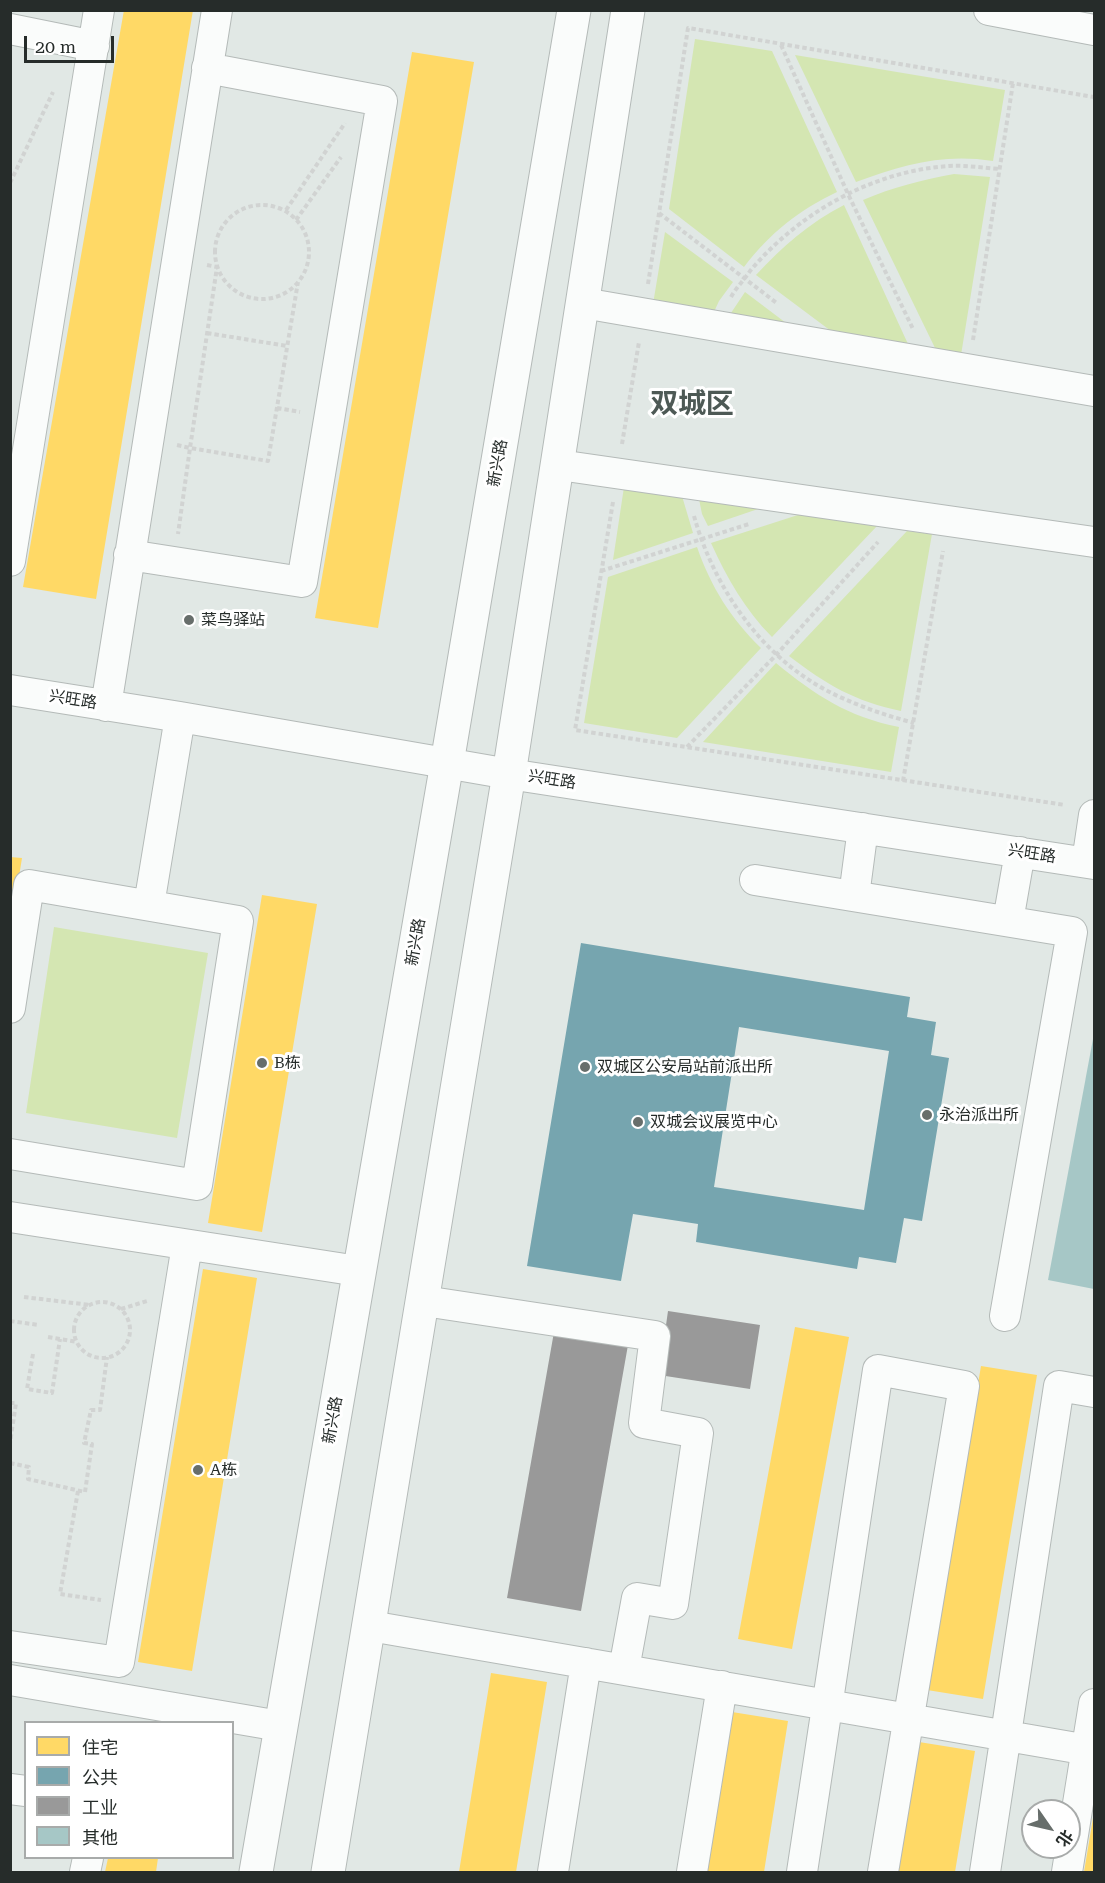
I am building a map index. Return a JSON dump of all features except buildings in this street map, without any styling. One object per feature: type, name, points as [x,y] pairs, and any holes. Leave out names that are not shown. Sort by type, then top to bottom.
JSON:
[{"type":"main road","name":"新兴路","points":[[256,1872],[574,10]]},
{"type":"main road","points":[[328,1872],[424,1301],[559,465],[628,10]]},
{"type":"street","points":[[10,561],[16,492],[99,10]]},
{"type":"street","points":[[106,706],[217,10]]},
{"type":"street","points":[[989,10],[1095,30]]},
{"type":"street","points":[[10,29],[93,46]]},
{"type":"street","points":[[129,555],[302,582],[382,101],[207,68]]},
{"type":"street","points":[[584,303],[1095,391]]},
{"type":"street","points":[[559,465],[1095,542]]},
{"type":"street","name":"兴旺路","points":[[10,690],[509,774],[1091,863]]},
{"type":"street","points":[[149,905],[180,717]]},
{"type":"street","points":[[1083,810],[1091,863]]},
{"type":"street","points":[[854,896],[863,828]]},
{"type":"street","points":[[1008,921],[1020,852]]},
{"type":"street","points":[[755,880],[1072,932],[1005,1316]]},
{"type":"street","points":[[10,1008],[29,885],[238,921],[197,1185],[10,1154]]},
{"type":"street","points":[[10,1217],[358,1271]]},
{"type":"street","points":[[10,1646],[119,1662],[187,1245]]},
{"type":"street","points":[[424,1301],[655,1336],[644,1423],[698,1433],[673,1604],[637,1598],[624,1669]]},
{"type":"street","points":[[802,1872],[878,1370],[964,1386],[884,1872]]},
{"type":"street","points":[[985,1872],[1059,1386],[1095,1392]]},
{"type":"street","points":[[370,1626],[1091,1750]]},
{"type":"street","points":[[554,1872],[586,1663]]},
{"type":"street","points":[[10,1680],[112,1710],[228,1721]]},
{"type":"street","points":[[692,1872],[722,1686]]},
{"type":"street","points":[[1066,1872],[1091,1750],[1095,1704]]},
{"type":"street","points":[[234,1722],[280,1726]]},
{"type":"path","points":[[1083,810],[575,730],[688,28],[1095,97]]},
{"type":"path","points":[[781,44],[848,194],[928,362]]},
{"type":"path","points":[[969,369],[1013,83]]},
{"type":"path","points":[[10,183],[56,86]]},
{"type":"path","points":[[286,210],[363,98]]},
{"type":"path","points":[[715,326],[734,291],[768,250],[806,218],[848,194],[901,174],[950,166],[1000,169]]},
{"type":"path","points":[[174,562],[217,267],[215,249],[219,233],[228,220],[241,210],[256,205],[286,210],[299,222],[306,235],[309,250],[308,265],[302,278],[278,297],[264,300],[249,298],[235,291],[224,280],[217,267]]},
{"type":"path","points":[[659,213],[779,306]]},
{"type":"path","points":[[190,448],[268,461],[298,282]]},
{"type":"path","points":[[207,333],[287,346]]},
{"type":"path","points":[[686,483],[701,539],[724,589],[745,621],[777,654],[804,676],[837,696],[876,712],[914,723]]},
{"type":"path","points":[[687,748],[777,654],[902,514]]},
{"type":"path","points":[[903,781],[948,521]]},
{"type":"path","points":[[602,571],[753,522]]},
{"type":"path","points":[[24,1297],[90,1305],[104,1302],[121,1309],[130,1324],[130,1334],[123,1349],[107,1358],[89,1355],[77,1342],[74,1332],[75,1323],[79,1314],[90,1305]]},
{"type":"path","points":[[10,1321],[39,1326]]},
{"type":"path","points":[[48,1338],[77,1342]]},
{"type":"path","points":[[33,1354],[27,1389],[52,1393],[60,1339]]},
{"type":"path","points":[[10,1463],[29,1467],[28,1479],[85,1492],[92,1444],[84,1443],[91,1410],[99,1410],[107,1358]]},
{"type":"path","points":[[10,1403],[16,1403],[10,1443]]},
{"type":"path","points":[[78,1491],[60,1594],[129,1603]]},
{"type":"green space","points":[[695,39],[772,51],[837,192],[786,224],[764,243],[744,267],[669,209]]},
{"type":"green space","points":[[795,55],[1005,90],[993,161],[957,159],[923,162],[856,182]]},
{"type":"green space","points":[[954,174],[990,177],[961,355],[936,350],[863,200],[908,184]]},
{"type":"green space","points":[[844,205],[908,344],[831,331],[756,275],[797,236]]},
{"type":"green space","points":[[665,232],[733,282],[719,301],[713,314],[653,304]]},
{"type":"green space","points":[[745,292],[790,326],[729,316]]},
{"type":"green space","points":[[624,487],[682,496],[693,533],[613,560]]},
{"type":"green space","points":[[699,499],[761,508],[708,526],[702,514]]},
{"type":"green space","points":[[801,514],[877,526],[772,637],[737,593],[711,543]]},
{"type":"green space","points":[[907,531],[932,534],[901,711],[842,691],[789,656]]},
{"type":"green space","points":[[697,547],[723,602],[740,626],[761,648],[677,738],[584,723],[608,577]]},
{"type":"green space","points":[[776,663],[819,695],[848,711],[899,727],[891,772],[703,742]]},
{"type":"green space","points":[[54,927],[208,953],[177,1138],[26,1113]]},
{"type":"place","name":"菜鸟驿站","points":[[189,620]]},
{"type":"place","name":"B栋","points":[[262,1063]]},
{"type":"place","name":"双城区公安局站前派出所","points":[[585,1067]]},
{"type":"place","name":"永治派出所","points":[[927,1115]]},
{"type":"place","name":"双城会议展览中心","points":[[638,1122]]},
{"type":"place","name":"A栋","points":[[198,1470]]},
{"type":"district","name":"双城区","points":[[692,405]]}]
